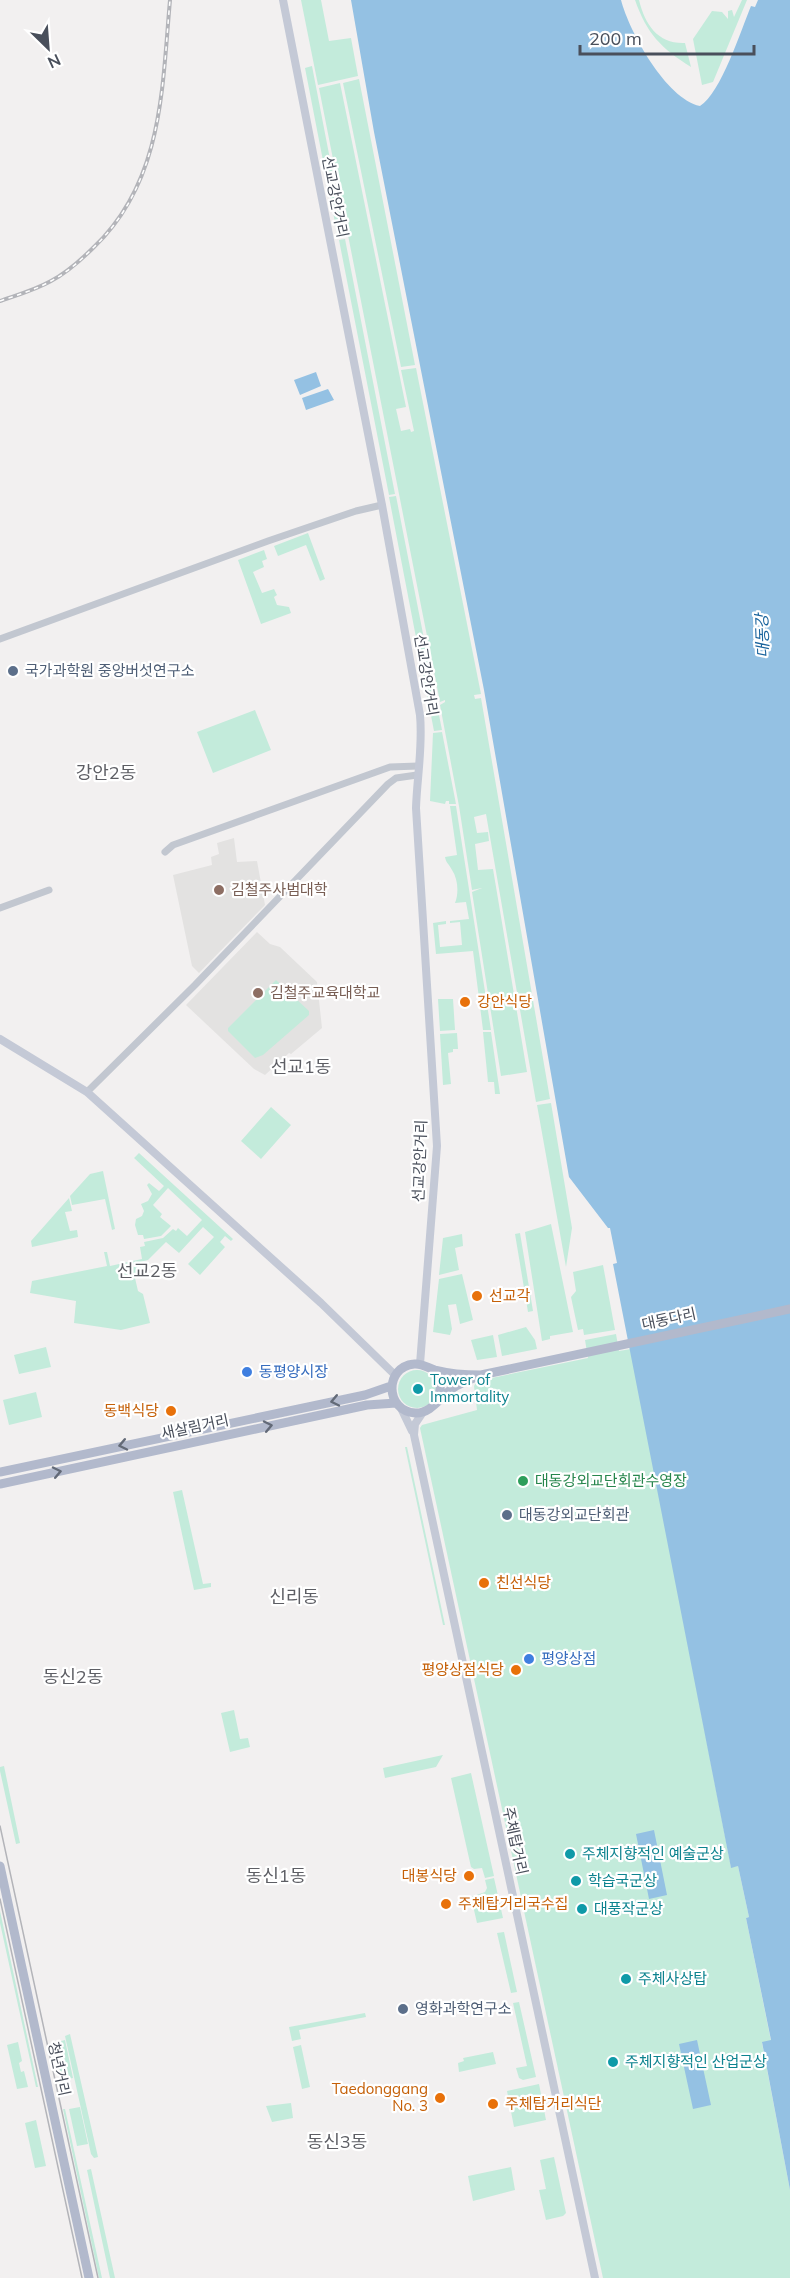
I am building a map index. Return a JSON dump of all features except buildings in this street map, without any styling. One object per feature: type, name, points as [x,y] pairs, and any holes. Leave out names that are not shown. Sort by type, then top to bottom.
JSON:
[{"type":"main road","name":"선교강안거리","points":[[283,0],[382,505],[416,686],[422,734],[417,770],[416,808],[437,1146],[420,1364]]},
{"type":"main road","points":[[0,1039],[87,1092],[312,1295],[395,1375]]},
{"type":"main road","name":"대동다리","points":[[481,1375],[790,1309]]},
{"type":"main road","points":[[399,1406],[391,1386],[395,1375],[406,1366],[420,1364],[432,1370],[451,1374],[481,1375]]},
{"type":"main road","points":[[432,1370],[440,1381],[438,1400]]},
{"type":"main road","points":[[414,1435],[415,1424],[423,1412],[429,1410],[456,1386],[481,1375]]},
{"type":"main road","name":"새살림거리","points":[[0,1472],[365,1395],[391,1386]]},
{"type":"main road","name":"새살림거리","points":[[0,1484],[367,1405],[399,1406],[408,1412],[423,1412]]},
{"type":"main road","name":"주체탑거리","points":[[399,1406],[414,1435],[595,2278]]},
{"type":"main road","name":"청년거리","points":[[0,1866],[89,2278]]},
{"type":"street","points":[[0,639],[268,541],[356,511],[382,505]]},
{"type":"street","points":[[165,852],[172,845],[390,766],[417,770]]},
{"type":"street","points":[[87,1092],[189,991],[388,784],[396,778],[417,770]]},
{"type":"street","points":[[0,908],[49,890]]},
{"type":"shaded area","name":"김철주사범대학","points":[[234,838],[237,862],[257,861],[265,905],[199,973],[192,966],[173,875],[212,865],[211,857],[219,854],[217,843]]},
{"type":"shaded area","name":"김철주교육대학교","points":[[257,932],[270,944],[280,947],[317,982],[322,1028],[265,1075],[254,1069],[186,1005]]},
{"type":"green space","points":[[301,0],[321,0],[329,41],[351,38],[358,76],[318,85]]},
{"type":"green space","points":[[635,0],[639,0],[645,17],[654,31],[667,40],[685,43],[691,67],[656,39]]},
{"type":"green space","points":[[742,0],[747,0],[713,82],[702,85],[693,39],[712,11],[722,12],[728,19],[728,11],[732,10],[734,17]]},
{"type":"green space","points":[[312,66],[345,237],[338,238],[305,68]]},
{"type":"green space","points":[[359,79],[415,365],[401,367],[343,83]]},
{"type":"green space","points":[[340,83],[406,407],[396,409],[401,431],[410,429],[411,432],[414,431],[401,370],[416,368],[481,694],[474,695],[475,699],[481,698],[550,1099],[536,1102],[486,814],[474,817],[477,833],[488,832],[489,841],[475,844],[478,870],[493,869],[527,1072],[501,1076],[472,892],[482,888],[472,890],[440,705],[445,700],[440,702],[319,88]]},
{"type":"green space","points":[[345,239],[395,494],[389,495],[339,240]]},
{"type":"green space","points":[[396,496],[442,730],[434,731],[389,497]]},
{"type":"green space","points":[[308,533],[325,579],[320,581],[306,545],[278,556],[274,546]]},
{"type":"green space","points":[[264,550],[267,559],[262,561],[264,567],[253,572],[262,593],[274,589],[277,595],[274,597],[277,605],[289,607],[291,613],[261,624],[238,560]]},
{"type":"green space","points":[[255,710],[271,750],[213,773],[197,732]]},
{"type":"green space","points":[[442,732],[456,804],[449,804],[449,801],[445,804],[430,801],[433,733]]},
{"type":"green space","points":[[450,806],[456,806],[491,1030],[483,1030],[473,951],[436,954],[433,923],[446,921],[446,924],[438,925],[440,947],[462,945],[460,922],[450,923],[450,921],[469,919],[466,902],[455,903],[457,882],[445,857],[457,855]]},
{"type":"green space","points":[[276,980],[309,1011],[309,1015],[263,1055],[255,1058],[228,1031],[228,1028]]},
{"type":"green space","points":[[438,999],[453,999],[455,1030],[440,1031]]},
{"type":"green space","points":[[483,1032],[491,1032],[500,1094],[495,1094],[494,1082],[488,1082]]},
{"type":"green space","points":[[457,1033],[458,1049],[453,1049],[453,1052],[448,1053],[451,1084],[443,1085],[440,1034]]},
{"type":"green space","points":[[551,1103],[572,1228],[566,1267],[537,1105]]},
{"type":"green space","points":[[271,1107],[291,1125],[261,1159],[241,1141]]},
{"type":"green space","points":[[139,1153],[233,1239],[231,1241],[225,1236],[220,1242],[225,1247],[200,1275],[188,1264],[214,1237],[203,1227],[179,1253],[166,1242],[148,1260],[132,1264],[133,1267],[140,1265],[144,1268],[135,1278],[138,1291],[143,1294],[150,1323],[121,1330],[74,1323],[76,1301],[30,1293],[32,1281],[107,1266],[104,1252],[107,1252],[110,1266],[142,1259],[140,1247],[145,1246],[144,1242],[163,1238],[173,1229],[176,1231],[178,1228],[187,1236],[202,1220],[168,1188],[153,1205],[162,1214],[160,1217],[171,1226],[161,1236],[144,1239],[143,1235],[138,1235],[135,1225],[136,1219],[142,1216],[144,1211],[141,1204],[148,1201],[152,1194],[147,1185],[149,1183],[159,1191],[164,1186],[134,1158]]},
{"type":"green space","points":[[103,1171],[115,1229],[112,1230],[105,1199],[72,1205],[70,1196],[90,1174]]},
{"type":"green space","points":[[69,1198],[72,1211],[65,1212],[70,1231],[77,1230],[78,1237],[32,1247],[31,1241]]},
{"type":"green space","points":[[551,1224],[573,1332],[550,1336],[550,1339],[542,1341],[525,1232]]},
{"type":"green space","points":[[520,1233],[533,1311],[528,1312],[515,1234]]},
{"type":"green space","points":[[462,1234],[463,1246],[455,1248],[459,1270],[439,1275],[443,1238]]},
{"type":"green space","points":[[603,1265],[615,1330],[584,1335],[583,1329],[578,1330],[571,1297],[576,1291],[573,1272]]},
{"type":"green space","points":[[462,1274],[473,1320],[460,1324],[456,1304],[448,1305],[452,1329],[450,1335],[433,1332],[439,1279]]},
{"type":"green space","points":[[526,1327],[535,1340],[537,1349],[502,1356],[498,1335]]},
{"type":"green space","points":[[616,1334],[619,1351],[631,1349],[731,1867],[738,1866],[749,1917],[746,1918],[771,2041],[762,2043],[790,2190],[790,2278],[603,2278],[420,1428],[422,1425],[477,1410],[474,1386],[477,1381],[588,1358],[585,1340]]},
{"type":"green space","points":[[493,1335],[497,1357],[477,1360],[471,1340]]},
{"type":"green space","points":[[46,1347],[51,1367],[19,1374],[14,1355]]},
{"type":"green space","points":[[417,1370],[430,1376],[436,1389],[430,1402],[417,1408],[404,1402],[398,1389],[404,1376]]},
{"type":"green space","points":[[36,1392],[42,1417],[9,1425],[3,1400]]},
{"type":"green space","points":[[405,1447],[407,1447],[445,1625],[443,1625]]},
{"type":"green space","points":[[182,1490],[203,1584],[211,1583],[211,1587],[194,1590],[173,1492]]},
{"type":"green space","points":[[234,1710],[240,1739],[248,1738],[250,1747],[230,1752],[221,1713]]},
{"type":"green space","points":[[443,1755],[436,1767],[385,1778],[383,1768]]},
{"type":"green space","points":[[4,1766],[20,1843],[16,1844],[0,1771],[0,1767]]},
{"type":"green space","points":[[471,1773],[494,1876],[485,1878],[482,1868],[471,1867],[451,1778]]},
{"type":"green space","points":[[494,1878],[503,1918],[477,1923],[471,1897],[485,1892],[487,1888],[485,1880]]},
{"type":"green space","points":[[0,1911],[38,2087],[36,2087],[0,1923]]},
{"type":"green space","points":[[504,1932],[517,1992],[511,1993],[497,1933]]},
{"type":"green space","points":[[519,2002],[536,2077],[523,2080],[519,2078],[516,2068],[527,2066],[513,2003]]},
{"type":"green space","points":[[365,2013],[366,2017],[299,2030],[301,2039],[292,2041],[289,2027]]},
{"type":"green space","points":[[70,2034],[98,2157],[94,2158],[91,2154],[65,2036]]},
{"type":"green space","points":[[65,2040],[73,2078],[62,2080],[54,2043]]},
{"type":"green space","points":[[18,2042],[22,2061],[19,2063],[21,2072],[24,2071],[28,2087],[17,2089],[7,2045]]},
{"type":"green space","points":[[301,2045],[310,2087],[302,2089],[293,2047]]},
{"type":"green space","points":[[493,2052],[496,2064],[459,2072],[458,2063],[464,2061],[463,2058]]},
{"type":"green space","points":[[539,2084],[546,2120],[514,2127],[507,2091]]},
{"type":"green space","points":[[291,2103],[293,2118],[272,2122],[266,2106]]},
{"type":"green space","points":[[80,2107],[88,2144],[77,2146],[69,2109]]},
{"type":"green space","points":[[63,2109],[65,2109],[102,2278],[99,2278]]},
{"type":"green space","points":[[36,2120],[46,2166],[35,2168],[25,2123]]},
{"type":"green space","points":[[554,2157],[566,2213],[563,2216],[546,2220],[539,2190],[546,2189],[540,2160]]},
{"type":"green space","points":[[511,2167],[515,2190],[473,2201],[468,2176]]},
{"type":"green space","points":[[91,2169],[115,2278],[110,2278],[87,2170]]},
{"type":"water","name":"대동강","points":[[351,0],[621,0],[632,29],[662,78],[687,101],[700,106],[708,99],[723,75],[751,6],[755,7],[758,0],[790,0],[790,2190],[762,2042],[771,2040],[746,1918],[749,1917],[738,1866],[731,1868],[613,1264],[617,1263],[610,1228],[569,1177],[484,690],[374,132]]},
{"type":"water","points":[[316,372],[321,386],[300,395],[294,380]]},
{"type":"water","points":[[328,389],[334,400],[306,410],[302,398]]},
{"type":"water","points":[[654,1830],[667,1895],[649,1899],[636,1834]]},
{"type":"water","points":[[697,2040],[711,2105],[693,2109],[679,2044]]},
{"type":"tram line","points":[[0,1826],[98,2278]]},
{"type":"tram line","points":[[0,1899],[82,2278]]},
{"type":"railway","points":[[0,301],[45,284],[74,266],[117,221],[134,193],[146,163],[161,100],[170,0]]},
{"type":"place","name":"국가과학원 중앙버섯연구소","points":[[13,671]]},
{"type":"place","name":"김철주사범대학","points":[[219,890]]},
{"type":"place","name":"김철주교육대학교","points":[[258,993]]},
{"type":"place","name":"강안식당","points":[[465,1002]]},
{"type":"place","name":"선교각","points":[[477,1296]]},
{"type":"place","name":"동평양시장","points":[[247,1372]]},
{"type":"place","name":"Tower of Immortality","points":[[418,1389]]},
{"type":"place","name":"동백식당","points":[[171,1411]]},
{"type":"place","name":"대동강외교단회관수영장","points":[[523,1481]]},
{"type":"place","name":"대동강외교단회관","points":[[507,1515]]},
{"type":"place","name":"친선식당","points":[[484,1583]]},
{"type":"place","name":"평양상점","points":[[529,1659]]},
{"type":"place","name":"평양상점식당","points":[[516,1670]]},
{"type":"place","name":"주체지향적인 예술군상","points":[[570,1854]]},
{"type":"place","name":"대봉식당","points":[[469,1876]]},
{"type":"place","name":"학습국군상","points":[[576,1881]]},
{"type":"place","name":"주체탑거리국수집","points":[[446,1904]]},
{"type":"place","name":"대풍작군상","points":[[582,1909]]},
{"type":"place","name":"주체사상탑","points":[[626,1979]]},
{"type":"place","name":"영화과학연구소","points":[[403,2009]]},
{"type":"place","name":"주체지향적인 산업군상","points":[[613,2062]]},
{"type":"place","name":"Taedonggang No. 3","points":[[440,2098]]},
{"type":"place","name":"주체탑거리식단","points":[[493,2104]]},
{"type":"district","name":"강안2동","points":[[106,773]]},
{"type":"district","name":"선교1동","points":[[301,1067]]},
{"type":"district","name":"선교2동","points":[[147,1271]]},
{"type":"district","name":"신리동","points":[[294,1597]]},
{"type":"district","name":"동신2동","points":[[73,1677]]},
{"type":"district","name":"동신1동","points":[[276,1876]]},
{"type":"district","name":"동신3동","points":[[337,2142]]}]
